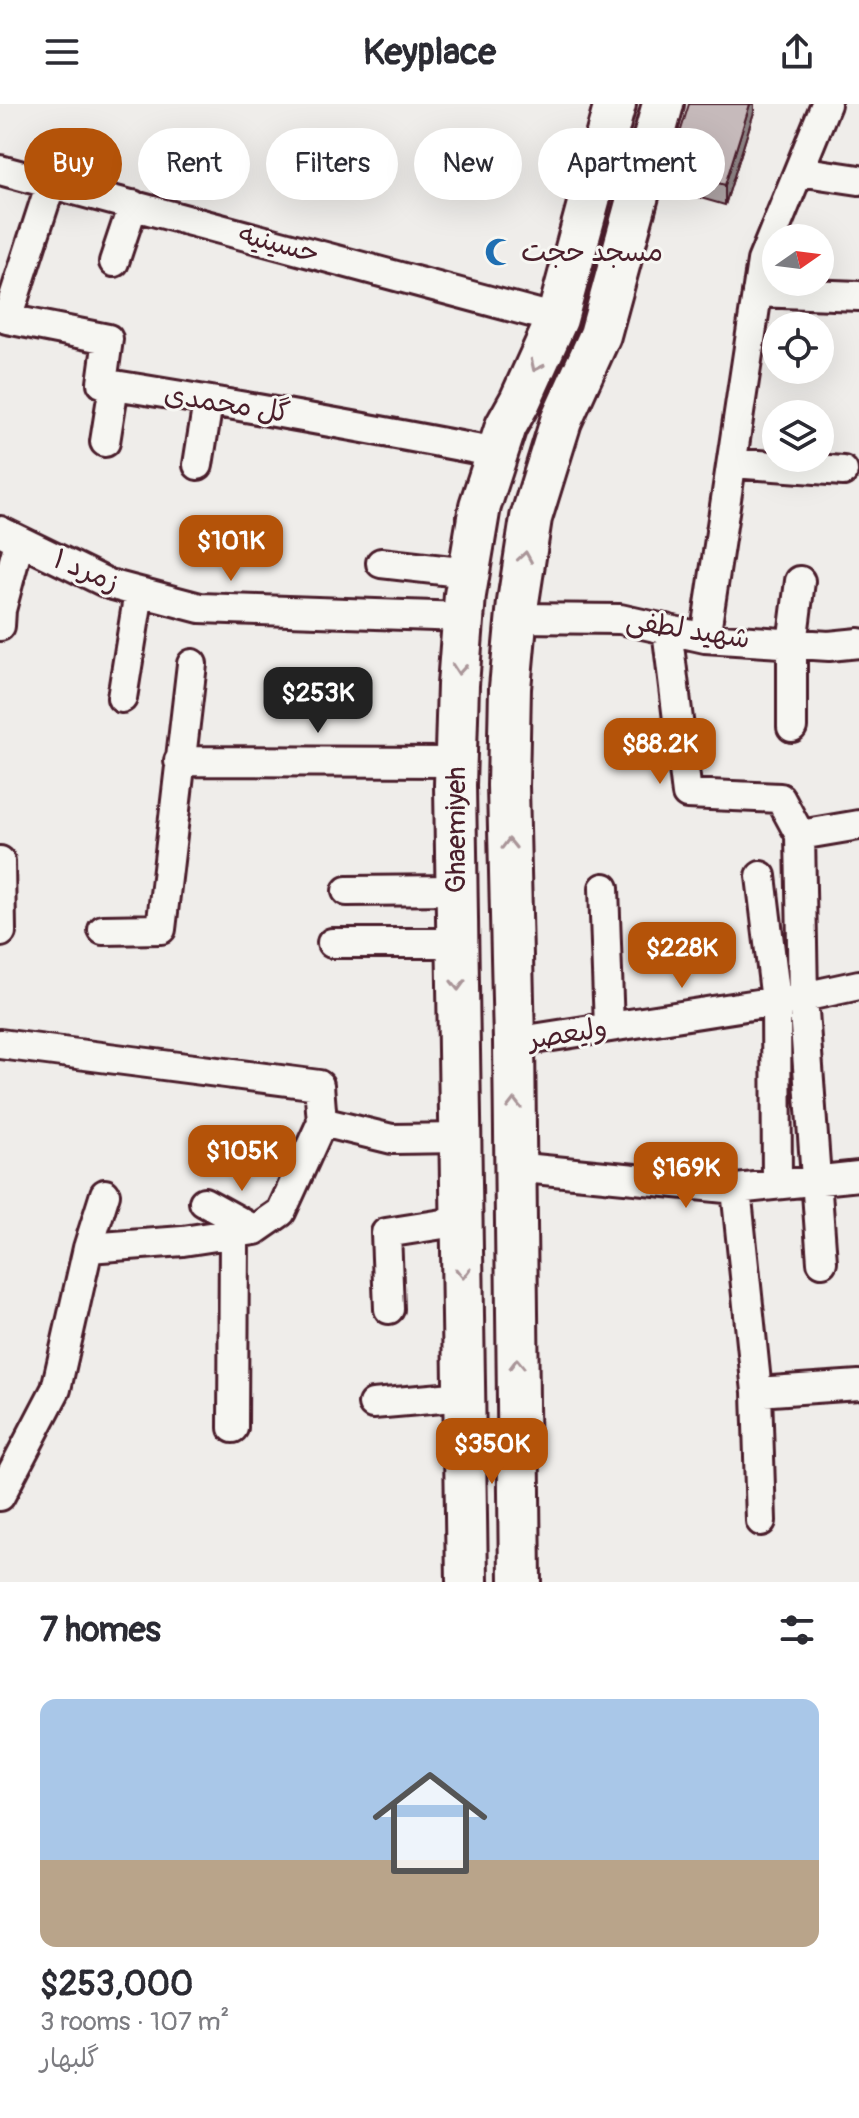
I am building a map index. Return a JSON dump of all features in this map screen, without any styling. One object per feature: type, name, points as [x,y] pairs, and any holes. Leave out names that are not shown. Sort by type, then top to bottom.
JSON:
[{"type":"main road","name":"Ghaemiyeh","points":[[467,1582],[456,762],[463,617],[480,506],[506,426],[557,319],[615,104]]},
{"type":"main road","name":"Ghaemiyeh","points":[[520,1582],[508,786],[510,688],[516,618],[531,518],[561,421],[600,335],[663,104]]},
{"type":"main road","points":[[465,1442],[476,1457],[492,1462],[509,1456],[518,1441]]},
{"type":"main road","points":[[466,1535],[479,1521],[497,1518],[514,1527],[519,1534]]},
{"type":"street","points":[[705,638],[762,261],[826,104]]},
{"type":"street","name":"حسینیه","points":[[0,170],[24,176]]},
{"type":"street","points":[[799,171],[859,180]]},
{"type":"street","points":[[44,200],[8,288],[7,319],[108,339],[102,383],[114,385],[105,442]]},
{"type":"street","name":"حسینیه","points":[[114,200],[557,319]]},
{"type":"street","points":[[114,262],[133,205]]},
{"type":"street","points":[[757,292],[859,296]]},
{"type":"street","name":"گل محمدی","points":[[114,385],[274,410],[497,453]]},
{"type":"street","points":[[198,465],[208,402]]},
{"type":"street","points":[[732,463],[843,471]]},
{"type":"street","points":[[0,626],[10,536]]},
{"type":"street","name":"زمرد ۱","points":[[10,536],[109,584],[200,608],[463,617]]},
{"type":"street","points":[[381,563],[469,573]]},
{"type":"street","points":[[792,727],[792,644],[800,581]]},
{"type":"street","points":[[122,698],[139,592]]},
{"type":"street","name":"شهید لطفی","points":[[516,618],[620,619],[705,638],[829,646],[859,643]]},
{"type":"street","points":[[667,629],[687,794],[780,798],[800,835],[777,1183]]},
{"type":"street","points":[[103,930],[161,929],[192,664]]},
{"type":"street","points":[[179,761],[456,762]]},
{"type":"street","points":[[800,835],[859,825]]},
{"type":"street","points":[[0,861],[1,932]]},
{"type":"street","points":[[761,876],[789,999],[822,1262]]},
{"type":"street","points":[[604,888],[609,1027]]},
{"type":"street","points":[[347,891],[457,890]]},
{"type":"street","points":[[332,943],[458,943]]},
{"type":"street","name":"ولیعصر","points":[[514,1042],[789,999],[859,985]]},
{"type":"street","points":[[0,1044],[319,1085],[322,1122],[281,1212],[244,1231],[183,1241],[88,1248]]},
{"type":"street","points":[[322,1122],[392,1139],[461,1138]]},
{"type":"street","points":[[514,1167],[736,1189],[859,1176]]},
{"type":"street","points":[[736,1189],[757,1392],[761,1521]]},
{"type":"street","points":[[0,1496],[56,1389],[88,1248],[105,1194]]},
{"type":"street","points":[[204,1202],[244,1231]]},
{"type":"street","points":[[389,1309],[386,1233],[462,1221]]},
{"type":"street","points":[[233,1428],[244,1231]]},
{"type":"street","points":[[757,1392],[859,1385]]},
{"type":"street","points":[[373,1404],[465,1396]]},
{"type":"building","points":[[689,104],[750,104],[725,185],[725,128],[682,128]]},
{"type":"place","name":"مسجد حجت","points":[[499,252]]}]
